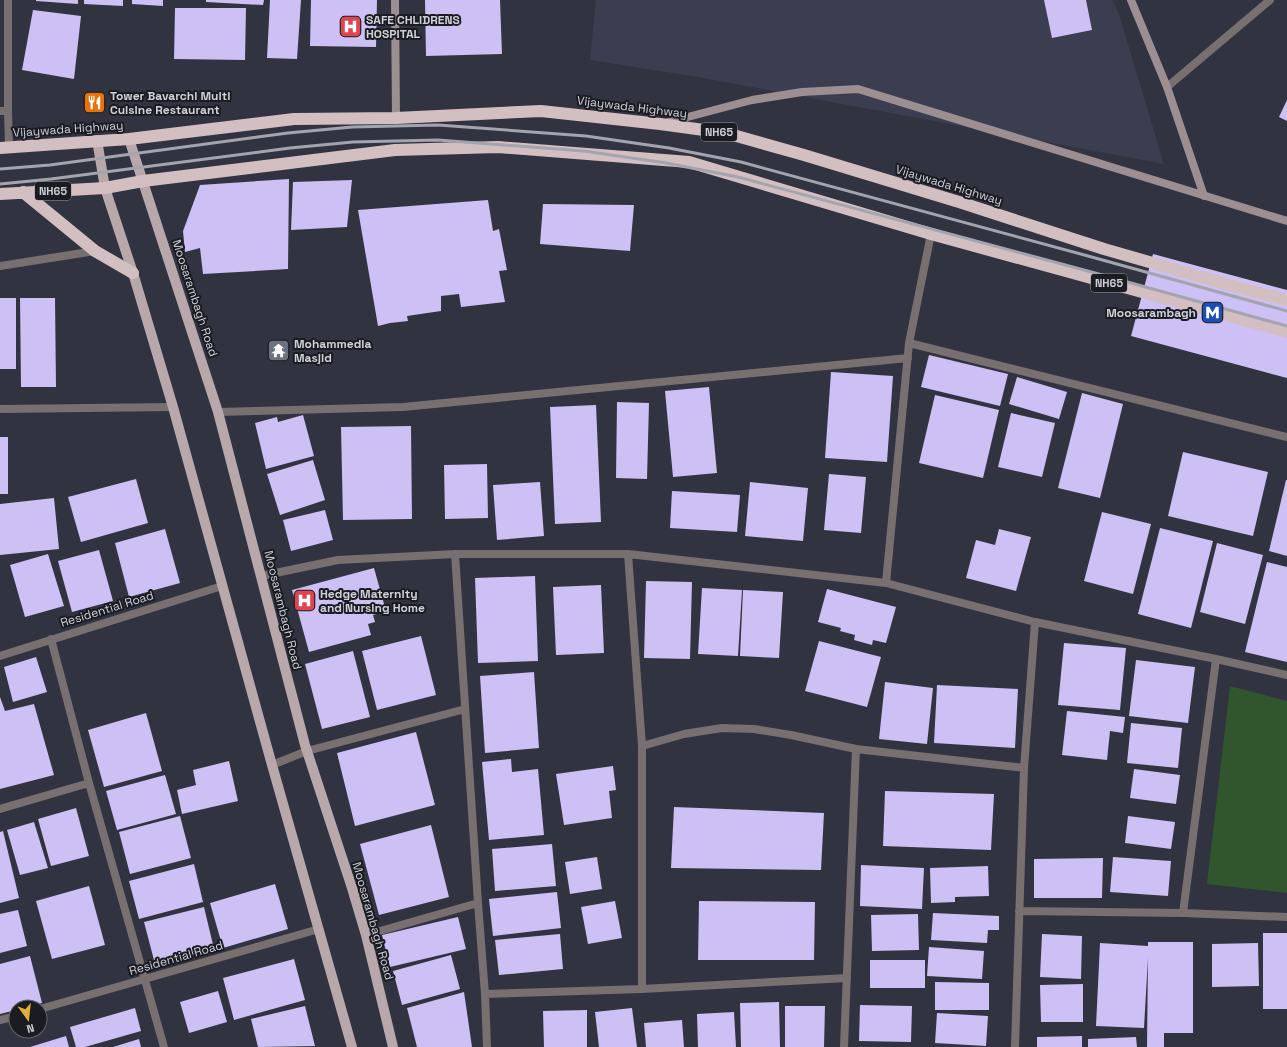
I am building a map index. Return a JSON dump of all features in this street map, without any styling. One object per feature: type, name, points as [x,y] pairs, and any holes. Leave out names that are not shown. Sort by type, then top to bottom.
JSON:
[{"type":"highway","name":"Vijaywada Highway","points":[[4,148],[96,140],[129,139],[294,118],[396,118],[541,111],[660,124],[726,133],[959,202],[1104,249],[1287,300]]},
{"type":"highway","name":"NH65","points":[[0,194],[105,188],[144,181],[395,150],[498,148],[689,162],[931,234],[1287,332]]},
{"type":"highway","points":[[23,192],[95,252],[133,273]]},
{"type":"main road","name":"Moosarambagh Road","points":[[129,139],[144,181],[218,412],[307,751],[366,935],[394,1047]]},
{"type":"main road","points":[[96,140],[105,188],[133,273],[173,406],[222,586],[352,1047]]},
{"type":"street","points":[[4,148],[8,0]]},
{"type":"street","points":[[395,0],[396,118]]},
{"type":"street","points":[[1131,0],[1167,87],[1204,196]]},
{"type":"street","points":[[1167,87],[1270,0]]},
{"type":"street","points":[[660,124],[752,100],[802,92],[858,89],[1287,221]]},
{"type":"street","points":[[886,583],[909,343],[931,234]]},
{"type":"street","points":[[0,266],[95,252]]},
{"type":"street","points":[[909,343],[1287,437]]},
{"type":"street","points":[[218,412],[403,407],[908,358]]},
{"type":"street","points":[[0,409],[173,406]]},
{"type":"street","points":[[261,576],[338,560],[455,554],[628,554],[886,583],[1035,622],[1287,675]]},
{"type":"street","points":[[455,554],[488,1047]]},
{"type":"street","points":[[628,554],[642,746],[642,989]]},
{"type":"street","name":"Residential Road","points":[[0,656],[222,586]]},
{"type":"street","points":[[1015,1047],[1024,768],[1035,622]]},
{"type":"street","points":[[51,639],[89,782],[164,1047]]},
{"type":"street","points":[[1183,913],[1216,659]]},
{"type":"street","points":[[272,765],[307,751],[465,709]]},
{"type":"street","points":[[642,746],[684,734],[722,728],[754,729],[791,735],[856,749],[1024,768]]},
{"type":"street","points":[[844,1047],[856,749]]},
{"type":"street","points":[[0,809],[89,782]]},
{"type":"street","points":[[366,935],[478,903]]},
{"type":"street","points":[[1019,911],[1183,913],[1287,917]]},
{"type":"street","name":"Residential Road","points":[[48,1007],[319,930]]},
{"type":"street","points":[[485,994],[642,989],[847,978]]},
{"type":"shaded area","points":[[596,0],[1112,0],[1119,14],[1164,164],[698,77],[590,60]]},
{"type":"green space","points":[[1230,686],[1287,701],[1287,893],[1207,884]]},
{"type":"building","points":[[78,0],[78,4],[36,1]]},
{"type":"building","points":[[84,0],[123,0],[123,6],[84,4]]},
{"type":"building","points":[[132,0],[163,0],[163,6],[132,4]]},
{"type":"building","points":[[206,0],[264,0],[263,5],[206,2]]},
{"type":"building","points":[[270,0],[301,0],[297,59],[267,58]]},
{"type":"building","points":[[311,0],[377,0],[376,47],[310,46]]},
{"type":"building","points":[[425,0],[500,0],[502,54],[426,56]]},
{"type":"building","points":[[1044,0],[1086,0],[1092,30],[1052,38]]},
{"type":"building","points":[[175,8],[246,8],[245,60],[174,59]]},
{"type":"building","points":[[33,10],[81,16],[74,79],[22,70]]},
{"type":"building","points":[[1287,100],[1287,121],[1279,117]]},
{"type":"building","points":[[289,179],[288,269],[203,274],[200,248],[185,252],[183,231],[200,185]]},
{"type":"building","points":[[352,180],[347,227],[291,230],[293,182]]},
{"type":"building","points":[[488,200],[493,231],[499,229],[507,270],[499,271],[505,302],[461,307],[459,294],[441,296],[441,311],[407,316],[408,321],[378,326],[358,210]]},
{"type":"building","points":[[543,204],[634,205],[630,251],[540,244]]},
{"type":"building","name":"Moosarambagh","points":[[1153,254],[1287,290],[1287,378],[1131,336]]},
{"type":"building","points":[[0,298],[16,298],[16,369],[0,369]]},
{"type":"building","points":[[20,298],[55,298],[56,387],[21,387]]},
{"type":"building","points":[[929,355],[1008,374],[1000,406],[921,387]]},
{"type":"building","points":[[831,372],[893,376],[887,462],[825,458]]},
{"type":"building","points":[[1017,377],[1067,392],[1059,419],[1009,404]]},
{"type":"building","points":[[709,387],[717,473],[673,477],[665,391]]},
{"type":"building","points":[[1082,393],[1123,404],[1100,498],[1058,488]]},
{"type":"building","points":[[935,395],[999,410],[983,478],[919,463]]},
{"type":"building","points":[[617,402],[649,403],[647,479],[616,478]]},
{"type":"building","points":[[596,405],[601,522],[555,524],[550,407]]},
{"type":"building","points":[[1011,413],[1055,423],[1042,477],[998,467]]},
{"type":"building","points":[[303,415],[314,456],[266,469],[255,423],[277,417],[278,422]]},
{"type":"building","points":[[411,426],[412,519],[343,520],[341,427]]},
{"type":"building","points":[[0,437],[8,437],[8,494],[0,494]]},
{"type":"building","points":[[1183,452],[1268,472],[1253,536],[1168,516]]},
{"type":"building","points":[[313,460],[325,500],[280,515],[267,474]]},
{"type":"building","points":[[487,464],[488,518],[445,519],[444,465]]},
{"type":"building","points":[[829,474],[866,477],[861,533],[824,530]]},
{"type":"building","points":[[136,479],[148,523],[81,542],[68,497]]},
{"type":"building","points":[[1287,480],[1287,556],[1269,551]]},
{"type":"building","points":[[540,482],[544,536],[497,540],[493,485]]},
{"type":"building","points":[[750,482],[808,488],[803,541],[745,536]]},
{"type":"building","points":[[672,491],[740,495],[737,532],[670,528]]},
{"type":"building","points":[[54,498],[59,549],[0,555],[0,504]]},
{"type":"building","points":[[325,510],[333,540],[291,551],[283,520]]},
{"type":"building","points":[[1102,512],[1151,524],[1133,594],[1084,581]]},
{"type":"building","points":[[1160,528],[1213,541],[1191,628],[1138,614]]},
{"type":"building","points":[[165,529],[180,583],[129,597],[115,543]]},
{"type":"building","points":[[999,529],[1031,537],[1016,591],[966,578],[976,540],[995,545]]},
{"type":"building","points":[[1217,543],[1263,555],[1245,624],[1200,612]]},
{"type":"building","points":[[99,550],[113,601],[72,612],[58,561]]},
{"type":"building","points":[[48,554],[64,606],[25,617],[10,565]]},
{"type":"building","points":[[1267,562],[1287,567],[1287,662],[1245,652]]},
{"type":"building","points":[[374,568],[386,611],[373,615],[375,622],[368,624],[371,635],[309,652],[292,590]]},
{"type":"building","points":[[535,576],[538,661],[478,663],[475,578]]},
{"type":"building","points":[[646,581],[692,582],[690,659],[644,658]]},
{"type":"building","points":[[601,585],[604,653],[556,655],[553,587]]},
{"type":"building","points":[[702,588],[742,590],[738,656],[698,654]]},
{"type":"building","points":[[827,589],[896,607],[886,643],[873,640],[872,645],[854,640],[855,635],[840,631],[841,628],[818,622]]},
{"type":"building","points":[[743,590],[783,592],[779,658],[740,656]]},
{"type":"building","points":[[421,636],[436,695],[377,710],[362,651]]},
{"type":"building","points":[[819,641],[881,657],[867,707],[805,691]]},
{"type":"building","points":[[1064,643],[1126,648],[1120,710],[1058,705]]},
{"type":"building","points":[[353,651],[370,717],[322,729],[305,664]]},
{"type":"building","points":[[36,657],[47,692],[13,702],[4,667]]},
{"type":"building","points":[[1136,660],[1195,667],[1188,723],[1129,716]]},
{"type":"building","points":[[534,672],[539,748],[485,753],[480,676]]},
{"type":"building","points":[[885,682],[933,688],[927,744],[879,739]]},
{"type":"building","points":[[937,685],[1018,689],[1015,748],[934,743]]},
{"type":"building","points":[[0,697],[5,711],[34,704],[54,775],[0,789]]},
{"type":"building","points":[[1067,711],[1125,717],[1123,733],[1110,731],[1107,760],[1062,755]]},
{"type":"building","points":[[146,713],[162,771],[104,787],[88,730]]},
{"type":"building","points":[[1131,723],[1182,728],[1178,768],[1127,763]]},
{"type":"building","points":[[416,732],[435,805],[355,826],[337,753]]},
{"type":"building","points":[[511,759],[512,772],[538,769],[544,835],[489,840],[482,762]]},
{"type":"building","points":[[229,761],[238,801],[182,814],[177,790],[196,785],[193,770]]},
{"type":"building","points":[[613,766],[616,790],[609,791],[612,818],[564,825],[556,774]]},
{"type":"building","points":[[1134,769],[1180,775],[1176,804],[1130,798]]},
{"type":"building","points":[[165,775],[176,814],[117,830],[106,791]]},
{"type":"building","points":[[885,791],[994,794],[991,850],[883,846]]},
{"type":"building","points":[[674,807],[824,813],[821,870],[671,868]]},
{"type":"building","points":[[76,808],[89,856],[51,866],[38,819]]},
{"type":"building","points":[[180,816],[191,858],[130,874],[119,832]]},
{"type":"building","points":[[1128,816],[1175,822],[1171,849],[1125,843]]},
{"type":"building","points":[[34,822],[48,868],[20,875],[7,830]]},
{"type":"building","points":[[431,825],[449,897],[379,915],[360,844]]},
{"type":"building","points":[[3,831],[19,898],[0,903],[0,832]]},
{"type":"building","points":[[552,844],[556,886],[495,891],[492,849]]},
{"type":"building","points":[[597,857],[602,889],[570,894],[565,862]]},
{"type":"building","points":[[1113,857],[1171,861],[1168,896],[1110,892]]},
{"type":"building","points":[[1103,858],[1102,898],[1034,898],[1034,859]]},
{"type":"building","points":[[194,864],[203,902],[139,919],[129,881]]},
{"type":"building","points":[[861,865],[924,868],[922,909],[860,906]]},
{"type":"building","points":[[988,866],[989,896],[955,897],[955,902],[931,903],[930,868]]},
{"type":"building","points":[[275,884],[288,929],[223,948],[210,903]]},
{"type":"building","points":[[89,886],[105,945],[52,959],[36,901]]},
{"type":"building","points":[[557,892],[561,928],[493,936],[489,899]]},
{"type":"building","points":[[615,901],[622,938],[588,944],[581,907]]},
{"type":"building","points":[[699,901],[815,902],[814,960],[698,960]]},
{"type":"building","points":[[204,907],[214,949],[155,964],[144,922]]},
{"type":"building","points":[[18,910],[27,946],[0,953],[0,914]]},
{"type":"building","points":[[933,913],[999,916],[999,930],[988,930],[987,943],[931,940]]},
{"type":"building","points":[[918,914],[919,950],[872,951],[871,915]]},
{"type":"building","points":[[458,917],[466,949],[390,967],[382,935]]},
{"type":"building","points":[[1263,933],[1287,933],[1287,1009],[1263,1009]]},
{"type":"building","points":[[560,934],[563,969],[499,975],[495,940]]},
{"type":"building","points":[[1042,934],[1082,936],[1081,979],[1040,977]]},
{"type":"building","points":[[1148,942],[1193,942],[1193,1033],[1164,1033],[1164,1047],[1147,1047],[1148,958],[1144,1028],[1096,1026],[1100,943],[1148,946]]},
{"type":"building","points":[[1258,943],[1259,986],[1212,987],[1212,944]]},
{"type":"building","points":[[929,947],[984,951],[982,979],[927,976]]},
{"type":"building","points":[[451,955],[460,989],[402,1005],[393,971]]},
{"type":"building","points":[[30,956],[41,999],[8,999],[8,1012],[0,1014],[0,964]]},
{"type":"building","points":[[294,959],[305,1000],[234,1020],[223,978]]},
{"type":"building","points":[[870,960],[925,960],[925,988],[870,988]]},
{"type":"building","points":[[935,982],[989,983],[989,1010],[935,1010]]},
{"type":"building","points":[[1083,984],[1083,1022],[1041,1022],[1040,985]]},
{"type":"building","points":[[218,991],[227,1022],[189,1033],[180,1002]]},
{"type":"building","points":[[464,992],[472,1047],[417,1047],[407,1008]]},
{"type":"building","points":[[779,1002],[780,1047],[741,1047],[740,1003]]},
{"type":"building","points":[[860,1005],[912,1006],[911,1042],[859,1041]]},
{"type":"building","points":[[305,1006],[315,1046],[258,1047],[251,1019]]},
{"type":"building","points":[[785,1006],[825,1006],[824,1047],[785,1047]]},
{"type":"building","points":[[135,1008],[141,1031],[85,1047],[76,1047],[70,1027]]},
{"type":"building","points":[[632,1008],[637,1047],[599,1047],[595,1012]]},
{"type":"building","points":[[587,1010],[587,1047],[544,1047],[543,1011]]},
{"type":"building","points":[[734,1012],[736,1047],[698,1047],[697,1014]]},
{"type":"building","points":[[937,1013],[988,1016],[986,1046],[935,1043]]},
{"type":"building","points":[[682,1020],[684,1047],[646,1047],[644,1023]]},
{"type":"building","points":[[66,1036],[69,1047],[30,1047]]},
{"type":"building","points":[[1082,1036],[1082,1047],[1037,1047],[1037,1037]]},
{"type":"building","points":[[1136,1037],[1137,1047],[1088,1047],[1088,1039]]},
{"type":"building","points":[[139,1039],[141,1047],[113,1047]]},
{"type":"railway","points":[[0,169],[50,165],[288,133],[352,127],[438,125],[586,136],[669,148],[741,162],[1287,311]]},
{"type":"railway","points":[[0,184],[51,179],[290,148],[353,142],[438,140],[584,151],[666,163],[738,177],[1287,326]]},
{"type":"place","name":"SAFE CHLIDRENS HOSPITAL","points":[[350,27]]},
{"type":"place","name":"Tower Bavarchi Multi Cuisine Restaurant","points":[[95,103]]},
{"type":"place","name":"Moosarambagh","points":[[1212,313]]},
{"type":"place","name":"Mohammedia Masjid","points":[[279,351]]},
{"type":"place","name":"Hedge Maternity and Nursing Home","points":[[305,601]]}]
